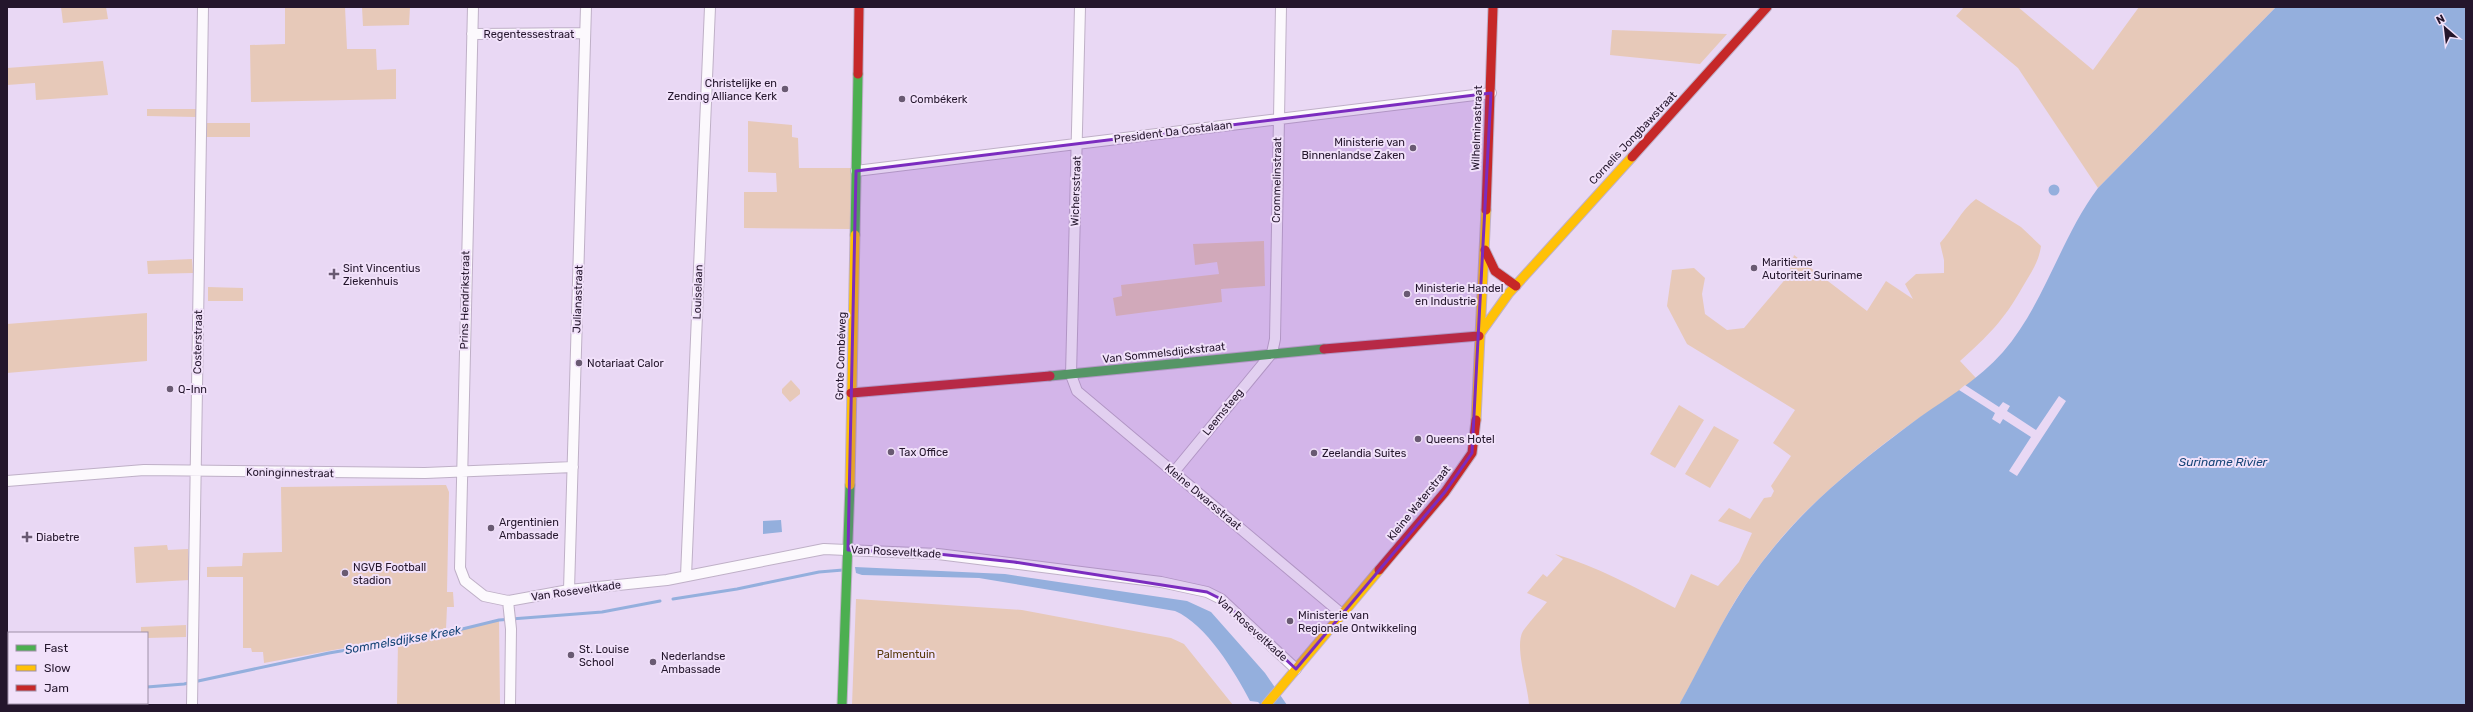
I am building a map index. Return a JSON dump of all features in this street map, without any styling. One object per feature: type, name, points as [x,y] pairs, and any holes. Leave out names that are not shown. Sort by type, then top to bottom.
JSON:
[{"type":"street","name":"Costerstraat","points":[[192,705],[191,690],[203,7]]},
{"type":"street","name":"Prins Hendrikstraat","points":[[472,588],[465,581],[460,568],[460,471],[473,7]]},
{"type":"street","name":"Julianastraat","points":[[569,590],[586,7]]},
{"type":"street","name":"Louiselaan","points":[[686,576],[710,7]]},
{"type":"street","name":"Grote Combéweg","points":[[842,705],[847,587],[859,7]]},
{"type":"street","name":"Wichersstraat","points":[[1071,375],[1080,7]]},
{"type":"street","name":"Crommelinstraat","points":[[1272,353],[1275,339],[1281,7]]},
{"type":"street","name":"Wilhelminastraat","points":[[1483,263],[1485,250],[1493,7]]},
{"type":"street","name":"Cornelis Jongbawstraat","points":[[1516,286],[1767,7]]},
{"type":"street","name":"Regentessestraat","points":[[472,34],[585,33]]},
{"type":"street","name":"President Da Costalaan","points":[[856,171],[1491,93]]},
{"type":"street","name":"Wilhelminastraat","points":[[1485,250],[1496,271],[1516,286]]},
{"type":"street","points":[[1483,263],[1492,277],[1509,293]]},
{"type":"street","name":"Kleine Waterstraat","points":[[1266,705],[1445,492],[1472,453],[1476,439],[1483,263]]},
{"type":"street","points":[[1496,271],[1515,272],[1534,266]]},
{"type":"street","points":[[1479,336],[1509,293],[1516,286]]},
{"type":"street","name":"Van Sommelsdijckstraat","points":[[851,393],[1071,375],[1272,353],[1479,336]]},
{"type":"street","name":"Leemsteeg","points":[[1174,472],[1272,353]]},
{"type":"street","name":"Kleine Dwarsstraat","points":[[1071,375],[1077,391],[1342,614]]},
{"type":"street","name":"Koninginnestraat","points":[[7,481],[144,470],[291,473],[425,473],[573,467]]},
{"type":"street","name":"Van Roseveltkade","points":[[472,588],[484,596],[509,604],[569,590],[686,576],[824,549],[847,554],[938,554],[1006,561],[1161,582],[1207,592],[1221,599],[1296,668]]},
{"type":"street","points":[[509,604],[511,630],[510,705]]},
{"type":"highlighted area","points":[[1491,93],[1472,453],[1445,492],[1296,669],[1221,599],[1207,592],[1014,562],[938,554],[848,550],[856,171]]},
{"type":"green space","points":[[61,7],[106,7],[108,19],[63,23]]},
{"type":"green space","points":[[285,7],[345,7],[347,49],[376,49],[377,70],[396,69],[396,99],[251,102],[250,45],[285,44]]},
{"type":"green space","points":[[362,7],[410,7],[409,25],[363,26]]},
{"type":"green space","points":[[1964,7],[2018,7],[2093,70],[2139,7],[2276,7],[2098,188],[2018,68],[1956,16]]},
{"type":"green space","points":[[1612,30],[1727,34],[1700,64],[1610,55]]},
{"type":"green space","points":[[103,61],[108,95],[36,100],[35,83],[7,85],[7,68]]},
{"type":"green space","points":[[147,109],[196,109],[196,117],[147,116]]},
{"type":"green space","points":[[748,121],[792,125],[792,137],[798,138],[799,168],[852,168],[851,229],[744,228],[744,192],[777,192],[776,173],[748,172]]},
{"type":"green space","points":[[206,123],[250,123],[250,137],[206,137]]},
{"type":"green space","points":[[1976,199],[2021,227],[2041,246],[2034,268],[2002,319],[1979,344],[1960,361],[1976,378],[1869,456],[1844,476],[1796,521],[1753,573],[1735,601],[1679,705],[1529,705],[1522,666],[1520,646],[1521,638],[1523,631],[1547,602],[1527,593],[1543,574],[1547,577],[1563,559],[1555,554],[1601,571],[1675,608],[1691,574],[1718,586],[1739,562],[1752,533],[1718,521],[1729,508],[1750,519],[1764,498],[1771,497],[1774,491],[1771,486],[1791,456],[1773,443],[1795,410],[1687,344],[1667,306],[1672,270],[1694,268],[1705,278],[1702,294],[1705,314],[1727,330],[1744,328],[1788,276],[1794,255],[1867,311],[1886,281],[1913,299],[1905,284],[1916,274],[1944,273],[1944,260],[1940,243],[1961,214]]},
{"type":"green space","points":[[1264,241],[1265,286],[1221,289],[1222,302],[1116,316],[1113,298],[1122,296],[1121,285],[1219,274],[1217,262],[1195,265],[1193,244]]},
{"type":"green space","points":[[192,259],[193,273],[148,274],[147,261]]},
{"type":"green space","points":[[208,287],[243,288],[243,301],[208,301]]},
{"type":"green space","points":[[147,313],[147,361],[7,373],[7,324]]},
{"type":"green space","points":[[791,380],[800,390],[800,394],[790,402],[782,393],[782,389]]},
{"type":"green space","points":[[1679,405],[1704,420],[1675,468],[1650,454]]},
{"type":"green space","points":[[1714,426],[1739,440],[1710,488],[1685,474]]},
{"type":"green space","name":"NGVB Football stadion","points":[[446,485],[449,492],[447,592],[453,592],[454,607],[447,607],[446,629],[264,663],[263,652],[252,652],[251,648],[243,648],[243,577],[207,577],[207,567],[242,566],[243,553],[282,552],[281,487]]},
{"type":"green space","points":[[167,545],[168,550],[188,549],[190,580],[136,583],[134,547]]},
{"type":"green space","name":"Palmentuin","points":[[856,599],[1022,610],[1171,638],[1184,644],[1233,705],[852,705]]},
{"type":"green space","points":[[499,620],[500,705],[397,705],[398,640],[446,633]]},
{"type":"green space","points":[[186,625],[186,637],[148,638],[148,632],[141,632],[141,627]]},
{"type":"water","name":"Suriname Rivier","points":[[2276,7],[2466,7],[2466,705],[1679,705],[1736,600],[1754,573],[1785,534],[1820,498],[1856,466],[1920,417],[1974,379],[2003,352],[2018,333],[2030,313],[2073,228],[2098,188]]},
{"type":"water","points":[[2054,184],[2058,186],[2060,190],[2058,194],[2054,196],[2050,194],[2048,190],[2050,186]]},
{"type":"water","points":[[781,520],[782,532],[763,534],[763,521]]},
{"type":"water","points":[[855,567],[1005,574],[1187,601],[1211,612],[1265,673],[1287,705],[1261,705],[1258,702],[1250,701],[1228,663],[1198,626],[1187,617],[1175,611],[979,578],[862,575],[856,573]]},
{"type":"pier","points":[[1965,385],[1999,407],[2003,402],[2010,406],[2007,411],[2036,430],[2059,396],[2066,401],[2017,476],[2009,471],[2031,437],[2003,419],[2000,424],[1992,419],[1995,413],[1959,390]]},
{"type":"waterway","points":[[673,599],[737,589],[819,572],[843,570]]},
{"type":"waterway","name":"Sommelsdijkse Kreek","points":[[148,687],[184,684],[329,653],[446,633],[499,620],[602,612],[660,601]]},
{"type":"traffic: fast","points":[[855,235],[858,74]]},
{"type":"traffic: fast","points":[[1050,376],[1324,349]]},
{"type":"traffic: fast","points":[[842,705],[850,485]]},
{"type":"traffic: slow","points":[[1479,335],[1509,293],[1632,157]]},
{"type":"traffic: slow","points":[[1476,420],[1486,210]]},
{"type":"traffic: slow","points":[[850,485],[855,235]]},
{"type":"traffic: slow","points":[[1266,705],[1379,570]]},
{"type":"traffic: jam","points":[[858,74],[859,7]]},
{"type":"traffic: jam","points":[[1486,210],[1493,7]]},
{"type":"traffic: jam","points":[[1632,157],[1767,7]]},
{"type":"traffic: jam","points":[[1485,250],[1495,271],[1516,286]]},
{"type":"traffic: jam","points":[[1324,349],[1479,336]]},
{"type":"traffic: jam","points":[[851,393],[1050,376]]},
{"type":"traffic: jam","points":[[1379,570],[1445,492],[1472,453],[1476,420]]},
{"type":"place","name":"Christelijke en Zending Alliance Kerk","points":[[785,89]]},
{"type":"place","name":"Combékerk","points":[[902,99]]},
{"type":"place","name":"Ministerie van Binnenlandse Zaken","points":[[1413,148]]},
{"type":"place","name":"Maritieme Autoriteit Suriname","points":[[1754,268]]},
{"type":"place","name":"Sint Vincentius Ziekenhuis","points":[[334,274]]},
{"type":"place","name":"Ministerie Handel en Industrie","points":[[1407,294]]},
{"type":"place","name":"Notariaat Calor","points":[[579,363]]},
{"type":"place","name":"Q-Inn","points":[[170,389]]},
{"type":"place","name":"Queens Hotel","points":[[1418,439]]},
{"type":"place","name":"Tax Office","points":[[891,452]]},
{"type":"place","name":"Zeelandia Suites","points":[[1314,453]]},
{"type":"place","name":"Argentinien Ambassade","points":[[491,528]]},
{"type":"place","name":"Diabetre","points":[[27,537]]},
{"type":"place","name":"NGVB Football stadion","points":[[345,573]]},
{"type":"place","name":"Ministerie van Regionale Ontwikkeling","points":[[1290,621]]},
{"type":"place","name":"St. Louise School","points":[[571,655]]},
{"type":"place","name":"Nederlandse Ambassade","points":[[653,662]]}]
